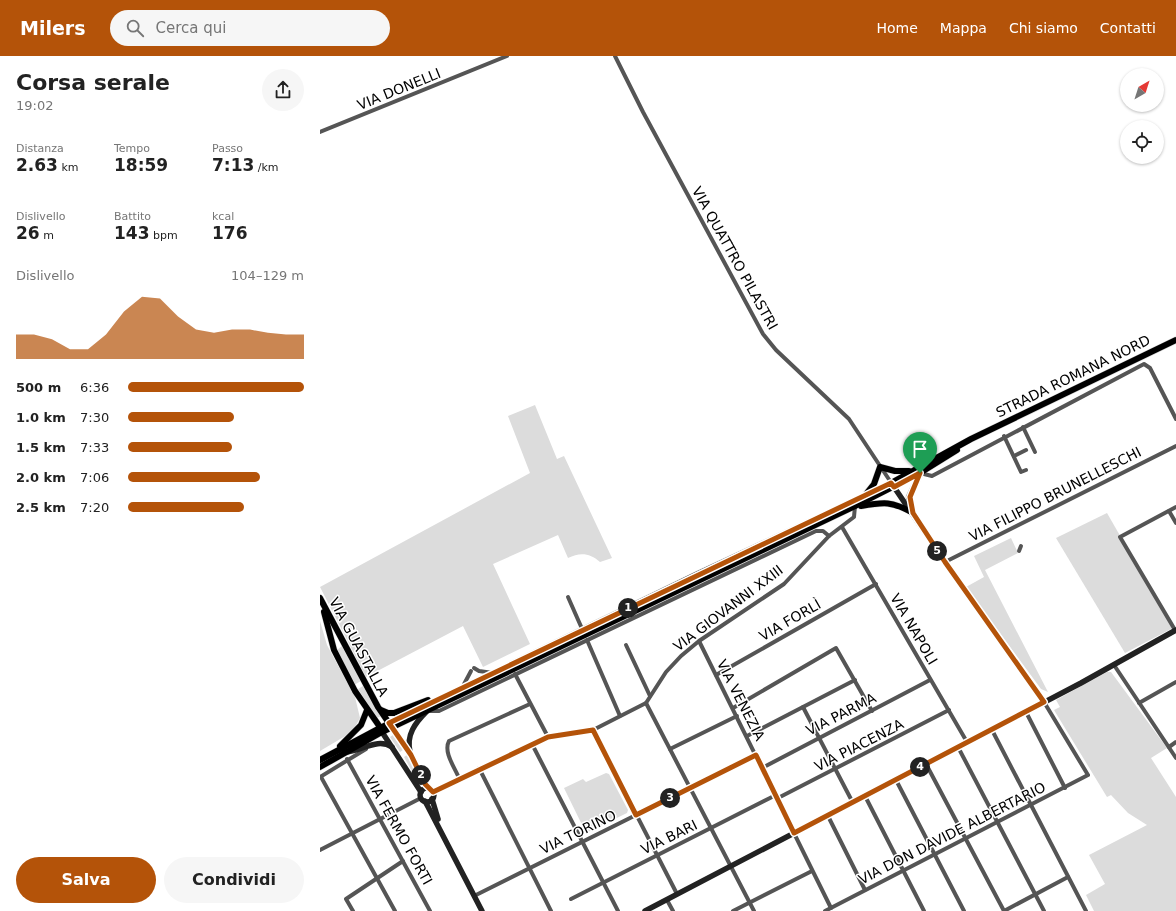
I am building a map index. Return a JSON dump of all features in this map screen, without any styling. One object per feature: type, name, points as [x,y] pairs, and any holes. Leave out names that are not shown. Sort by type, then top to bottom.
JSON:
[{"type":"main road","name":"STRADA ROMANA NORD","points":[[892,485],[913,471],[980,435],[1176,340]]},
{"type":"main road","name":"STRADA ROMANA NORD","points":[[892,485],[920,473],[980,435]]},
{"type":"main road","points":[[863,496],[874,484],[880,467],[894,471],[913,471]]},
{"type":"main road","points":[[913,513],[910,497],[920,473]]},
{"type":"main road","points":[[320,767],[381,730],[445,696],[493,673],[585,635],[698,574],[863,496],[892,485]]},
{"type":"main road","points":[[390,725],[428,710],[855,506],[892,485]]},
{"type":"main road","points":[[855,506],[884,502],[894,503],[913,513]]},
{"type":"main road","name":"VIA GUASTALLA","points":[[320,599],[378,708],[390,725]]},
{"type":"main road","name":"VIA GUASTALLA","points":[[320,599],[334,650],[354,688],[381,730]]},
{"type":"main road","points":[[334,650],[344,644]]},
{"type":"main road","points":[[354,688],[364,682]]},
{"type":"main road","name":"VIA GUASTALLA","points":[[378,708],[384,712],[392,713],[445,696]]},
{"type":"main road","name":"VIA GUASTALLA","points":[[335,752],[361,725],[367,710]]},
{"type":"main road","points":[[320,760],[381,730]]},
{"type":"street","name":"VIA DONELLI","points":[[320,132],[507,56]]},
{"type":"street","name":"VIA QUATTRO PILASTRI","points":[[615,56],[643,112],[763,334],[776,350],[849,419],[892,485]]},
{"type":"street","points":[[920,473],[932,476],[1004,436],[1144,364],[1150,368],[1176,419]]},
{"type":"street","points":[[1023,427],[1035,452]]},
{"type":"street","points":[[1004,436],[1021,472],[1026,470]]},
{"type":"street","name":"VIA FILIPPO BRUNELLESCHI","points":[[945,562],[1176,446]]},
{"type":"street","points":[[1014,456],[1026,450]]},
{"type":"street","points":[[892,485],[1044,702]]},
{"type":"street","name":"VIA GIOVANNI XXIII","points":[[646,703],[666,672],[681,656],[699,641],[784,584],[828,536],[854,517],[855,506]]},
{"type":"street","points":[[645,911],[730,868],[1026,712],[1114,665],[1175,630],[1120,536],[1176,507]]},
{"type":"street","points":[[1169,511],[1176,523]]},
{"type":"street","name":"VIA NAPOLI","points":[[842,527],[967,742]]},
{"type":"street","points":[[411,755],[409,744],[411,731],[428,710],[439,711],[515,674],[585,635],[816,531],[823,531],[828,536]]},
{"type":"street","points":[[1019,551],[1021,546]]},
{"type":"street","name":"VIA FORLÌ","points":[[716,675],[876,584]]},
{"type":"street","points":[[568,597],[620,716]]},
{"type":"street","name":"VIA VENEZIA","points":[[699,641],[831,908]]},
{"type":"street","points":[[626,645],[650,696]]},
{"type":"street","points":[[733,708],[836,648],[872,711]]},
{"type":"street","points":[[1114,665],[1176,758]]},
{"type":"street","points":[[462,688],[473,669],[493,673]]},
{"type":"street","points":[[515,674],[548,737]]},
{"type":"street","points":[[746,736],[855,680]]},
{"type":"street","name":"VIA PARMA","points":[[762,768],[930,680]]},
{"type":"street","points":[[1139,703],[1176,682]]},
{"type":"street","name":"VIA DON DAVIDE ALBERTARIO","points":[[825,911],[1088,775],[1044,702]]},
{"type":"street","points":[[482,911],[441,831],[423,800],[421,792],[425,788],[431,790],[459,778],[548,737],[593,730],[646,703],[730,868],[754,911]]},
{"type":"street","points":[[459,778],[447,751],[449,741],[530,704]]},
{"type":"street","points":[[803,707],[853,803]]},
{"type":"street","name":"VIA PIACENZA","points":[[777,797],[835,770],[949,710]]},
{"type":"street","points":[[1026,712],[1065,788]]},
{"type":"street","points":[[670,749],[737,716]]},
{"type":"street","name":"VIA GUASTALLA","points":[[390,725],[411,755],[425,784],[431,790]]},
{"type":"street","name":"VIA GUASTALLA","points":[[381,730],[397,752],[421,792]]},
{"type":"street","points":[[593,730],[677,894]]},
{"type":"street","points":[[992,730],[1086,911]]},
{"type":"street","points":[[1168,747],[1176,742]]},
{"type":"street","points":[[375,744],[347,759],[320,777],[353,834],[394,911]]},
{"type":"street","points":[[345,752],[355,752],[375,744],[389,745],[397,752]]},
{"type":"street","points":[[532,744],[618,911]]},
{"type":"street","points":[[958,747],[1044,911]]},
{"type":"street","name":"VIA TORINO","points":[[474,896],[756,755]]},
{"type":"street","name":"VIA FERMO FORTI","points":[[347,759],[430,911]]},
{"type":"street","points":[[926,764],[1004,911],[1068,877]]},
{"type":"street","points":[[479,768],[550,911]]},
{"type":"street","points":[[896,780],[964,911]]},
{"type":"street","points":[[431,790],[441,831]]},
{"type":"street","points":[[865,796],[924,911]]},
{"type":"street","name":"VIA BARI","points":[[571,899],[656,855],[777,797]]},
{"type":"street","points":[[320,849],[353,834],[380,818],[423,800],[432,799]]},
{"type":"street","points":[[828,816],[865,890]]},
{"type":"street","points":[[353,911],[346,899],[403,861]]},
{"type":"street","points":[[733,911],[812,871]]},
{"type":"street","points":[[667,900],[673,911]]},
{"type":"shaded area","points":[[535,405],[557,459],[564,456],[612,558],[600,562],[589,555],[581,554],[568,558],[558,535],[493,564],[530,644],[483,667],[463,626],[366,677],[320,587],[530,473],[508,416]]},
{"type":"shaded area","points":[[1107,513],[1173,628],[1125,653],[1056,538]]},
{"type":"shaded area","points":[[1011,538],[1018,553],[985,570],[1048,692],[1041,689],[966,587],[984,577],[974,556]]},
{"type":"shaded area","points":[[320,621],[327,645],[355,697],[360,718],[352,732],[320,751]]},
{"type":"shaded area","points":[[342,646],[361,681],[354,685],[337,650]]},
{"type":"shaded area","points":[[1107,672],[1111,672],[1167,748],[1151,758],[1176,797],[1176,911],[1094,911],[1086,895],[1105,884],[1089,855],[1147,825],[1128,813],[1111,795],[1107,797],[1054,710],[1060,707],[1056,700]]},
{"type":"shaded area","points":[[363,686],[381,716],[377,718],[358,689]]},
{"type":"shaded area","points":[[393,735],[403,750],[400,752],[390,737]]},
{"type":"shaded area","points":[[407,755],[423,784],[420,786],[404,757]]},
{"type":"shaded area","points":[[606,773],[609,774],[628,810],[627,813],[586,833],[564,788],[583,779],[586,782]]},
{"type":"route","points":[[920,473],[911,490],[910,504],[913,513],[945,562],[1044,702],[794,833],[756,755],[636,815],[593,730],[548,737],[479,768],[433,792],[425,784],[411,755],[389,723],[863,496],[891,483],[894,487],[920,473]]}]
